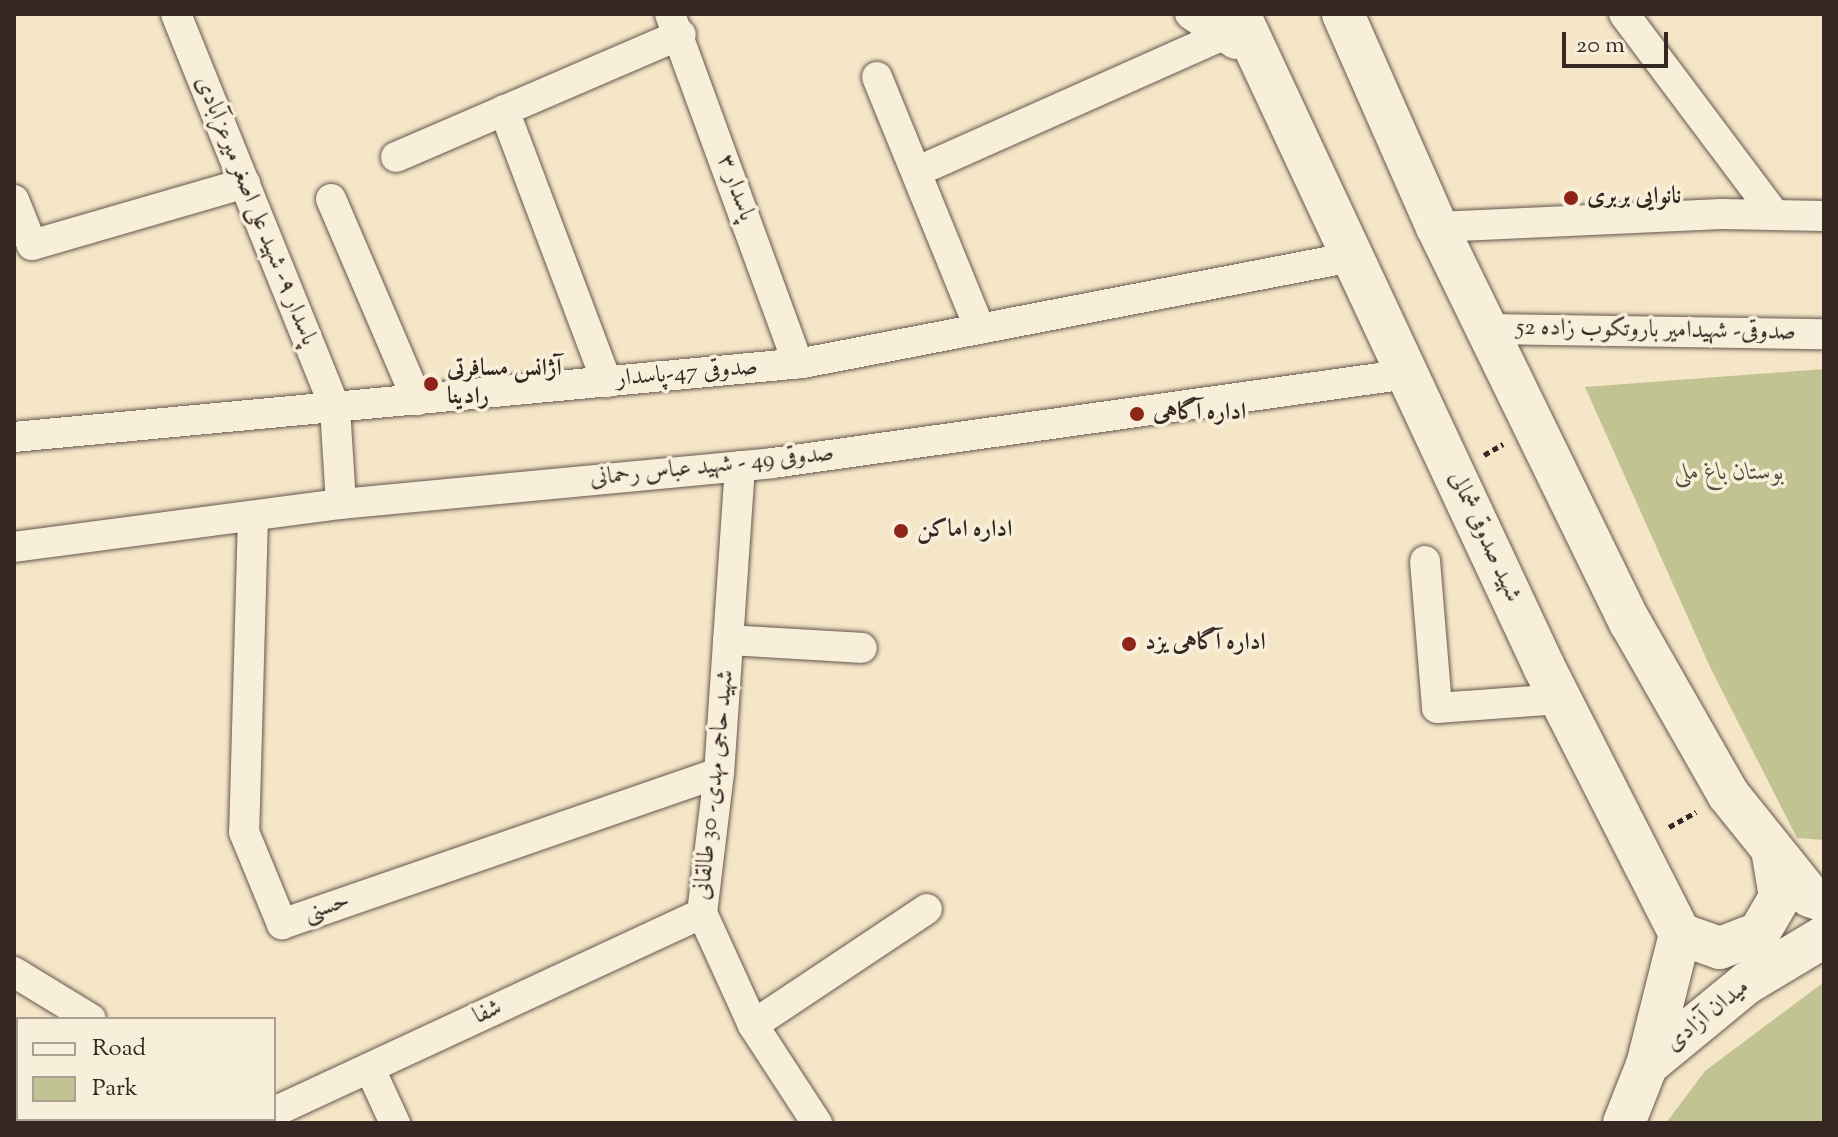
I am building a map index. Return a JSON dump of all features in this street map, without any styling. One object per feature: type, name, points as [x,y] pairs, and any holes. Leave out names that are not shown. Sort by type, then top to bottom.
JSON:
[{"type":"main road","points":[[1343,14],[1437,227],[1630,622],[1728,794],[1773,855],[1810,896],[1824,901]]},
{"type":"main road","name":"شهید صدوقی شمالی","points":[[1230,25],[1257,57],[1560,699],[1680,934]]},
{"type":"main road","points":[[1647,1065],[1680,934],[1720,948],[1759,933],[1780,897],[1773,855]]},
{"type":"main road","name":"میدان آزادی","points":[[1624,1123],[1647,1065],[1747,983],[1824,937]]},
{"type":"street","name":"پاسدار ۹- شهید علی اصغر میرعزآبادی","points":[[176,14],[335,408],[341,504]]},
{"type":"street","points":[[1190,14],[1230,25]]},
{"type":"street","points":[[1624,14],[1775,215]]},
{"type":"street","points":[[396,157],[504,110],[675,24]]},
{"type":"street","name":"پاسدار ۳","points":[[675,24],[798,363]]},
{"type":"street","points":[[918,171],[1230,25]]},
{"type":"street","points":[[877,77],[980,329]]},
{"type":"street","points":[[504,110],[607,382]]},
{"type":"street","points":[[14,200],[32,245],[245,183]]},
{"type":"street","points":[[331,199],[417,400]]},
{"type":"street","points":[[1437,227],[1824,216]]},
{"type":"street","name":"صدوقی 47-پاسدار","points":[[14,437],[798,363],[1352,257]]},
{"type":"street","name":"52 صدوقی- شهیدامیر باروتکوب زاده","points":[[1488,329],[1824,334]]},
{"type":"street","name":"صدوقی 49 - شهید عباس رحمانی","points":[[14,547],[341,504],[740,466],[1408,374]]},
{"type":"street","name":"شهید حاجی مهدی- 30 طالقانی","points":[[740,466],[719,773],[702,913],[753,1025],[817,1123]]},
{"type":"street","name":"حسنی","points":[[253,516],[244,832],[282,924],[719,773]]},
{"type":"street","points":[[1425,561],[1437,708],[1560,699]]},
{"type":"street","points":[[728,640],[862,648]]},
{"type":"street","points":[[753,1025],[927,909]]},
{"type":"street","name":"شفا","points":[[276,1111],[702,913]]},
{"type":"street","points":[[14,972],[88,1017]]},
{"type":"street","points":[[370,1069],[395,1123]]},
{"type":"path","points":[[1454,471],[1536,427]]},
{"type":"path","points":[[1636,846],[1728,794]]},
{"type":"green space","name":"بوستان باغ ملی","points":[[1824,369],[1824,840],[1797,838],[1710,667],[1585,387]]},
{"type":"green space","points":[[1824,982],[1824,1123],[1666,1123],[1705,1071]]},
{"type":"place","name":"نانوایی بربری","points":[[1571,198]]},
{"type":"place","name":"آژانس مسافرتی رادینا","points":[[431,384]]},
{"type":"place","name":"اداره آگاهی","points":[[1137,414]]},
{"type":"place","name":"اداره اماکن","points":[[901,531]]},
{"type":"place","name":"اداره آگاهی یزد","points":[[1129,644]]}]
